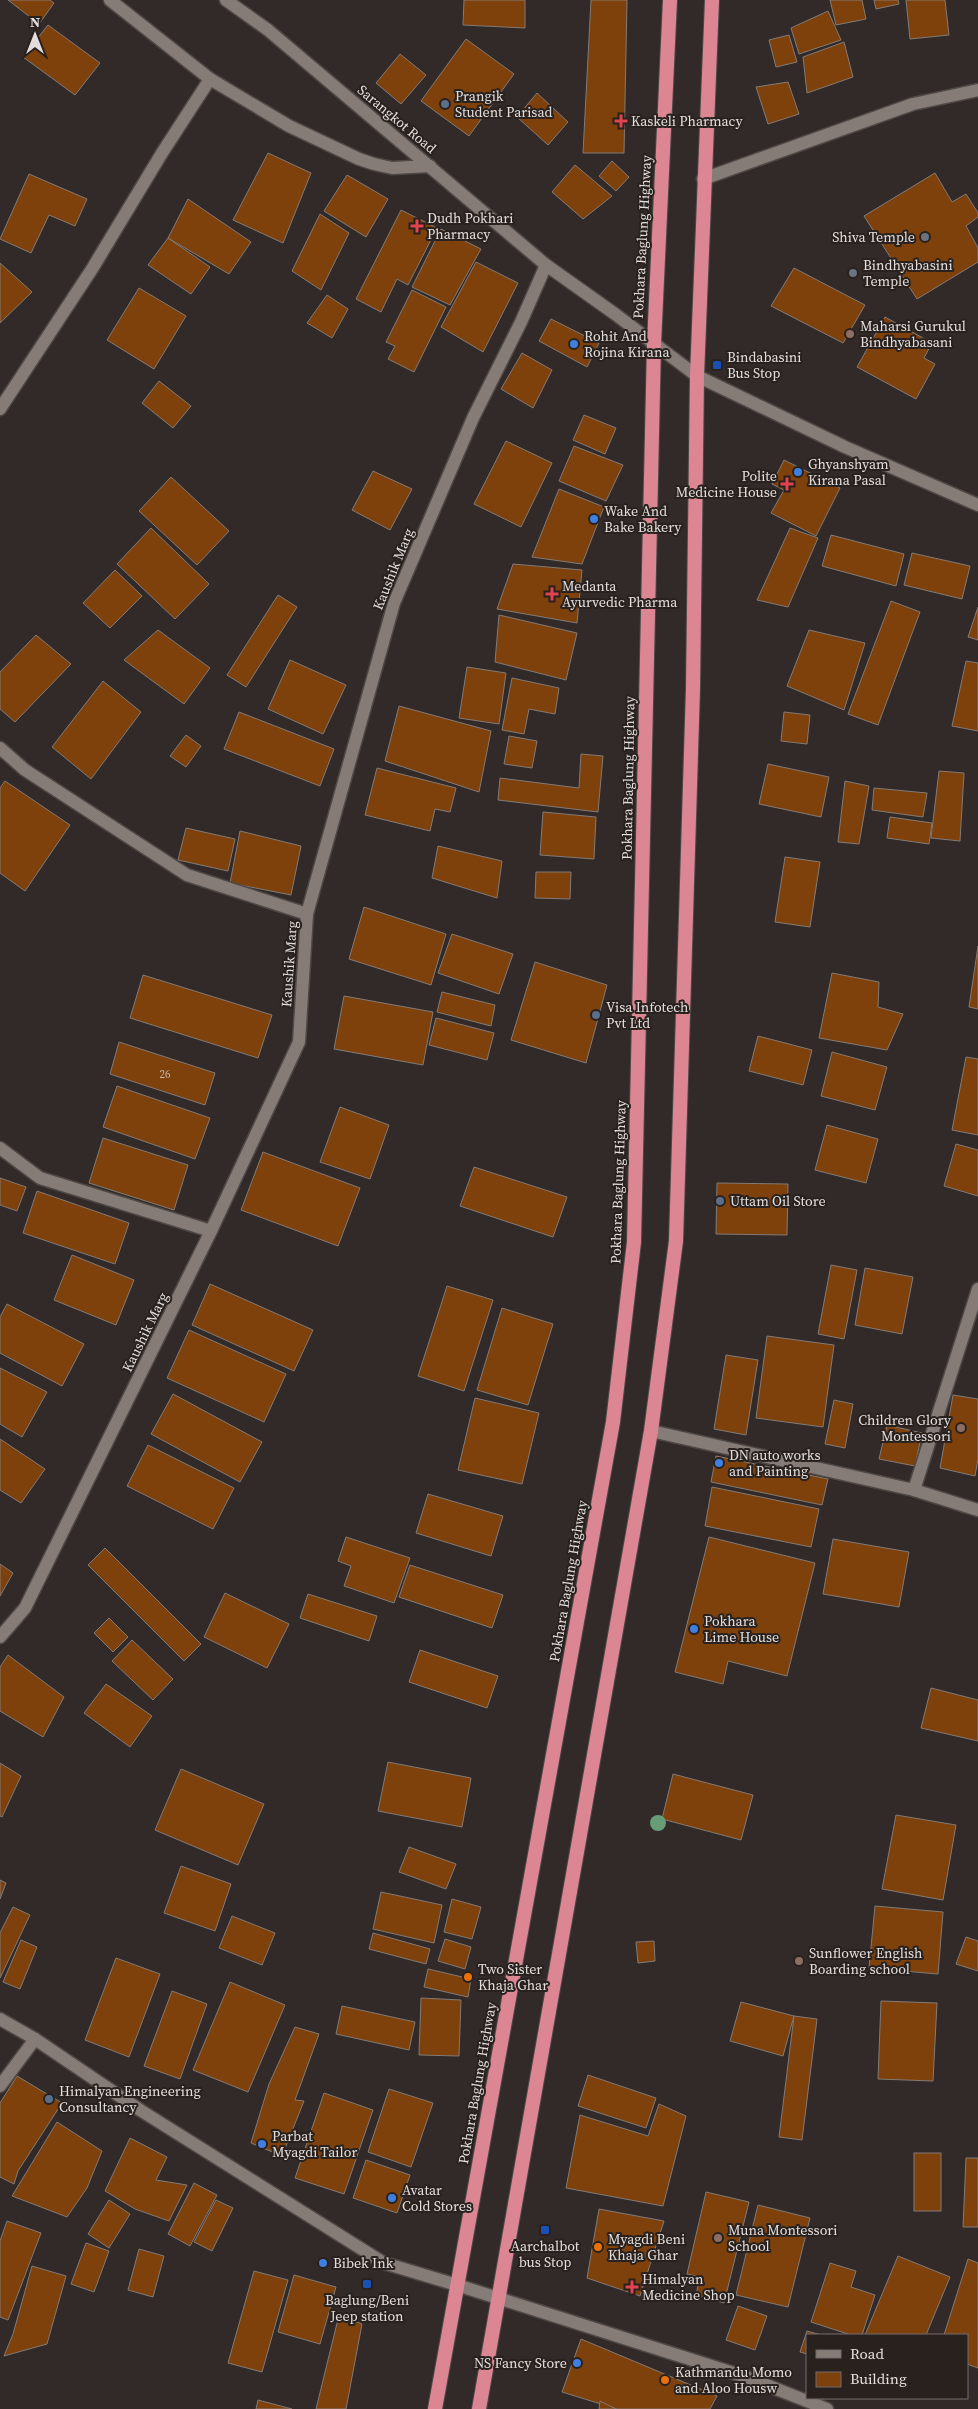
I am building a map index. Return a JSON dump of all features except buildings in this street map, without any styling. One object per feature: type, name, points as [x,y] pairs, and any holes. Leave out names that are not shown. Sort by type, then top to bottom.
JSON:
[{"type":"highway","name":"Pokhara Baglung Highway","points":[[435,2409],[613,1422],[634,1242],[654,344],[670,0]]},
{"type":"highway","points":[[479,2409],[500,2300],[651,1431],[676,1241],[693,688],[697,376],[703,179],[712,0]]},
{"type":"street","points":[[110,0],[210,79],[289,126],[359,159],[392,168],[430,166]]},
{"type":"street","name":"Sarangkot Road","points":[[226,0],[268,30],[546,266],[615,314],[697,376],[845,447],[978,505]]},
{"type":"street","points":[[0,409],[92,269],[162,153],[210,79]]},
{"type":"street","points":[[703,179],[912,104],[978,90]]},
{"type":"street","name":"Kaushik Marg","points":[[0,1637],[26,1608],[211,1231],[299,1042],[308,914],[394,603],[472,418],[521,322],[546,266]]},
{"type":"street","points":[[0,748],[25,770],[187,875],[308,914]]},
{"type":"street","points":[[0,1148],[40,1178],[211,1231]]},
{"type":"street","points":[[914,1490],[978,1289]]},
{"type":"street","points":[[651,1431],[914,1490],[978,1510]]},
{"type":"street","points":[[0,2019],[35,2038],[140,2110],[384,2263],[746,2377],[827,2409]]},
{"type":"street","points":[[0,2086],[35,2038]]},
{"type":"place","name":"Prangik Student Parisad","points":[[445,104]]},
{"type":"place","name":"Kaskeli Pharmacy","points":[[621,121]]},
{"type":"place","name":"Dudh Pokhari Pharmacy","points":[[417,226]]},
{"type":"place","name":"Shiva Temple","points":[[925,237]]},
{"type":"place","name":"Bindhyabasini Temple","points":[[853,273]]},
{"type":"place","name":"Maharsi Gurukul Bindhyabasani","points":[[850,334]]},
{"type":"place","name":"Rohit And Rojina Kirana","points":[[574,344]]},
{"type":"place","name":"Bindabasini Bus Stop","points":[[717,365]]},
{"type":"place","name":"Ghyanshyam Kirana Pasal","points":[[798,472]]},
{"type":"place","name":"Polite Medicine House","points":[[787,484]]},
{"type":"place","name":"Wake And Bake Bakery","points":[[594,519]]},
{"type":"place","name":"Medanta Ayurvedic Pharma","points":[[552,594]]},
{"type":"place","name":"Visa Infotech Pvt Ltd","points":[[596,1015]]},
{"type":"place","name":"Uttam Oil Store","points":[[720,1201]]},
{"type":"place","name":"Children Glory Montessori","points":[[961,1428]]},
{"type":"place","name":"DN auto works and Painting","points":[[719,1463]]},
{"type":"place","name":"Pokhara Lime House","points":[[694,1629]]},
{"type":"place","name":"Sunflower English Boarding school","points":[[799,1961]]},
{"type":"place","name":"Two Sister Khaja Ghar","points":[[468,1977]]},
{"type":"place","name":"Himalyan Engineering Consultancy","points":[[49,2099]]},
{"type":"place","name":"Parbat Myagdi Tailor","points":[[262,2144]]},
{"type":"place","name":"Avatar Cold Stores","points":[[392,2198]]},
{"type":"place","name":"Aarchalbot bus Stop","points":[[545,2230]]},
{"type":"place","name":"Muna Montessori School","points":[[718,2238]]},
{"type":"place","name":"Myagdi Beni Khaja Ghar","points":[[598,2247]]},
{"type":"place","name":"Bibek Ink","points":[[323,2263]]},
{"type":"place","name":"Baglung/Beni Jeep station","points":[[367,2284]]},
{"type":"place","name":"Himalyan Medicine Shop","points":[[632,2287]]},
{"type":"place","name":"NS Fancy Store","points":[[577,2363]]},
{"type":"place","name":"Kathmandu Momo and Aloo Housw","points":[[665,2380]]}]
